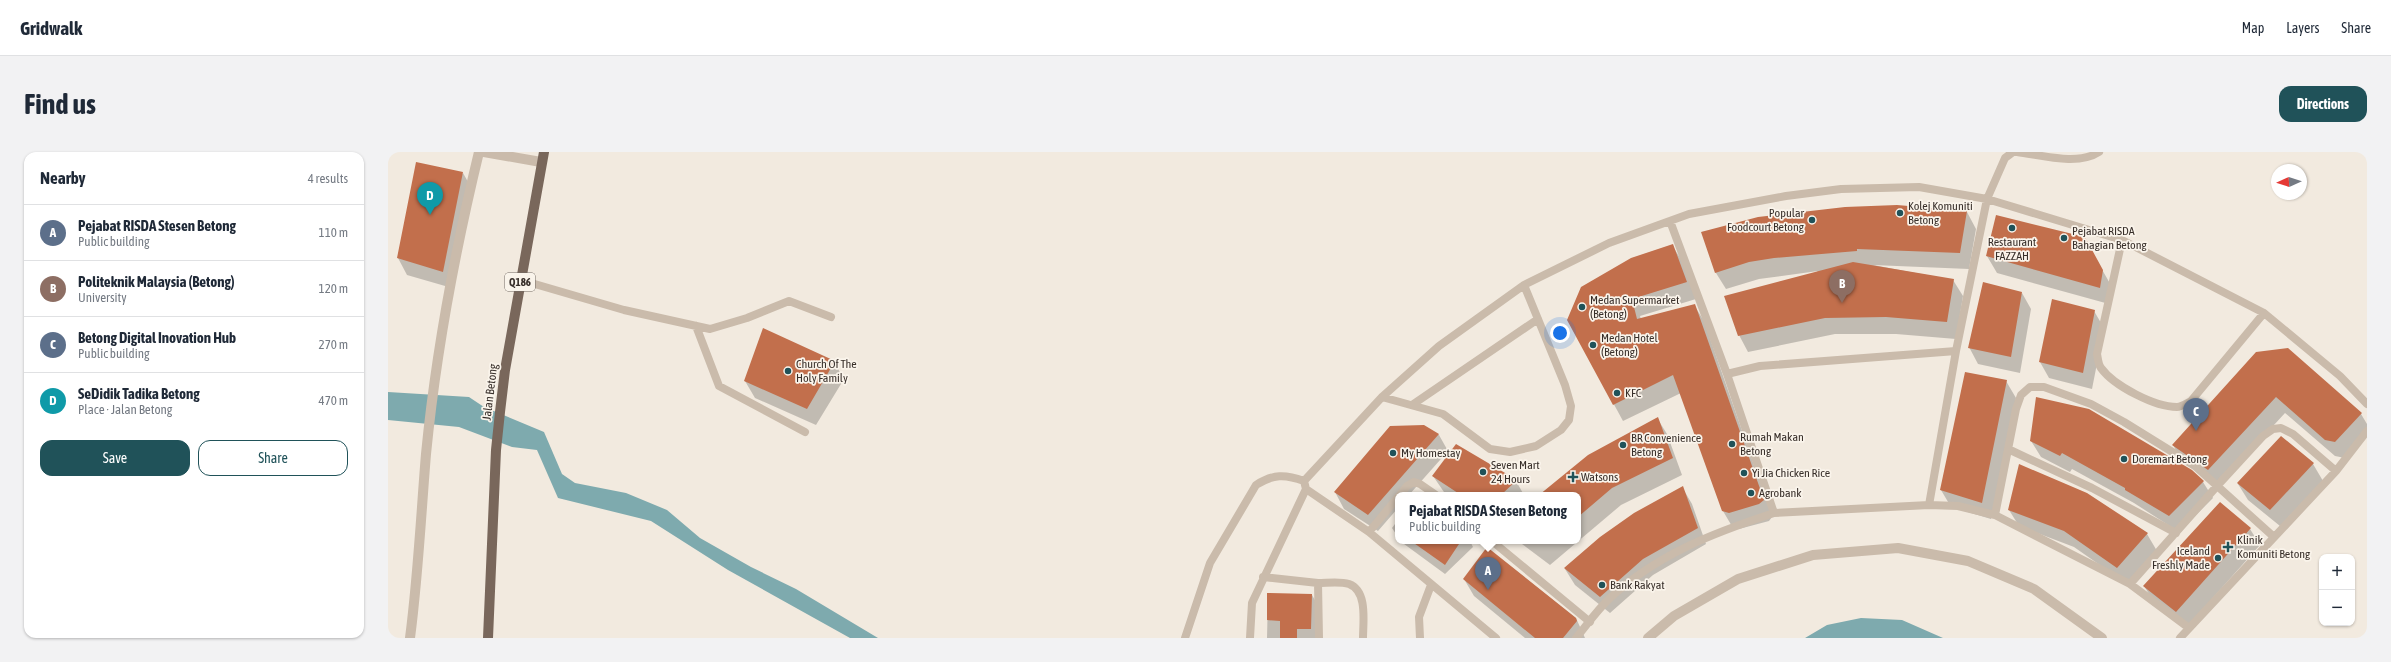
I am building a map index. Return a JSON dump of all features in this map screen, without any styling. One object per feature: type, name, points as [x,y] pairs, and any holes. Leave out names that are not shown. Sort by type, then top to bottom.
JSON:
[{"type":"main road","name":"Jalan Betong","points":[[488,638],[497,441],[500,412],[542,157]]},
{"type":"street","points":[[410,638],[417,584],[431,418],[445,308],[479,152]]},
{"type":"street","points":[[484,152],[542,157]]},
{"type":"street","points":[[1648,638],[1674,616],[1738,579],[1813,555],[1898,548],[1968,561],[2034,589],[2102,638]]},
{"type":"lane","points":[[1929,505],[1956,351],[1987,199],[2005,158],[2013,152]]},
{"type":"lane","points":[[2017,152],[2063,158],[2079,158],[2100,152]]},
{"type":"lane","points":[[1250,638],[1252,603],[1305,485],[1382,397],[1439,346],[1524,286],[1609,243],[1689,214],[1779,197],[1841,189],[1919,187],[1987,199],[2122,240],[2264,313],[2340,376],[2367,404]]},
{"type":"lane","points":[[1670,221],[1727,374],[1774,513]]},
{"type":"lane","points":[[2122,240],[2097,354],[2100,367],[2109,376],[2142,397],[2161,405],[2178,407],[2191,401],[2264,313]]},
{"type":"lane","points":[[521,280],[624,310],[710,329],[747,318],[788,301],[831,318]]},
{"type":"lane","points":[[1382,397],[1443,414],[1490,449],[1510,452],[1536,446],[1561,430],[1568,420],[1571,406],[1565,385],[1524,286]]},
{"type":"lane","points":[[1412,405],[1538,319]]},
{"type":"lane","points":[[696,326],[719,386],[805,432]]},
{"type":"lane","points":[[1727,374],[1760,366],[1956,351]]},
{"type":"lane","points":[[1995,515],[2020,395],[2030,387],[2044,387],[2091,404],[2124,422],[2195,466],[2274,537]]},
{"type":"lane","points":[[2130,584],[2217,486],[2263,436],[2273,428],[2282,428],[2293,434],[2336,471]]},
{"type":"lane","points":[[2180,638],[2336,471],[2367,431]]},
{"type":"lane","points":[[2008,450],[2092,488],[2176,532]]},
{"type":"lane","points":[[1185,638],[1210,563],[1256,485],[1268,477],[1287,475],[1305,485],[1368,532],[1496,638]]},
{"type":"lane","points":[[1402,492],[1407,486],[1414,482],[1420,484],[1432,492]]},
{"type":"lane","points":[[1368,532],[1395,501]]},
{"type":"lane","points":[[1576,638],[1610,598],[1658,561],[1714,532],[1774,513],[1929,505],[1958,506],[1995,515],[2130,584],[2189,628]]},
{"type":"lane","points":[[1496,544],[1590,622]]},
{"type":"lane","points":[[1263,577],[1318,583],[1349,584],[1358,591],[1362,602],[1363,638]]},
{"type":"lane","points":[[1318,583],[1319,638]]},
{"type":"lane","points":[[1420,638],[1419,617],[1431,585]]},
{"type":"water","points":[[388,392],[469,397],[484,407],[544,432],[562,474],[575,483],[626,493],[667,510],[700,538],[751,567],[796,589],[878,638],[850,638],[728,570],[651,521],[558,498],[537,450],[512,447],[459,427],[388,420]]},
{"type":"water","points":[[1861,618],[1902,620],[1943,638],[1805,638],[1827,625]]},
{"type":"building","points":[[416,162],[463,172],[443,272],[397,258]]},
{"type":"building","points":[[1897,205],[1967,211],[1960,253],[1857,249],[1857,251],[1774,258],[1749,262],[1715,273],[1701,232],[1758,217],[1845,207]]},
{"type":"building","points":[[1996,215],[2085,237],[2103,270],[2100,288],[1986,256]]},
{"type":"building","points":[[1673,244],[1687,282],[1632,299],[1637,319],[1695,304],[1764,500],[1759,504],[1729,513],[1722,511],[1673,375],[1613,405],[1567,320],[1581,287],[1631,258]]},
{"type":"building","points":[[1853,262],[1954,279],[1947,322],[1886,317],[1825,318],[1738,336],[1724,296]]},
{"type":"building","points":[[1983,282],[2022,292],[2011,357],[1968,348]]},
{"type":"building","points":[[2052,299],[2095,310],[2083,373],[2039,362]]},
{"type":"building","name":"Church Of The Holy Family","points":[[763,328],[835,361],[807,409],[744,381]]},
{"type":"building","points":[[2288,348],[2362,413],[2335,442],[2325,440],[2276,397],[2208,470],[2172,445],[2256,352]]},
{"type":"building","points":[[1965,372],[2007,380],[1982,503],[1940,490]]},
{"type":"building","name":"Doremart Betong","points":[[2036,397],[2089,409],[2192,470],[2204,481],[2169,516],[2125,490],[2125,488],[2062,453],[2060,456],[2030,441]]},
{"type":"building","points":[[1658,417],[1673,458],[1612,488],[1581,514],[1581,492],[1543,492],[1588,455]]},
{"type":"building","points":[[1424,425],[1439,434],[1368,515],[1334,492],[1390,426]]},
{"type":"building","points":[[2281,436],[2314,463],[2270,510],[2237,483]]},
{"type":"building","points":[[1456,444],[1517,480],[1504,492],[1456,492],[1432,476]]},
{"type":"building","points":[[2019,464],[2087,493],[2148,533],[2117,568],[2064,531],[2008,510]]},
{"type":"building","points":[[1683,486],[1698,528],[1643,559],[1600,597],[1564,568],[1600,537],[1634,513]]},
{"type":"building","points":[[2220,502],[2251,528],[2176,612],[2143,586]]},
{"type":"building","points":[[1415,544],[1459,544],[1445,565]]},
{"type":"building","points":[[1487,547],[1576,618],[1577,621],[1563,638],[1535,638],[1463,579]]},
{"type":"building","points":[[1267,593],[1312,594],[1311,629],[1297,629],[1297,638],[1280,638],[1280,621],[1267,620]]},
{"type":"place","name":"Kolej Komuniti Betong","points":[[1900,213]]},
{"type":"place","name":"SeDidik Tadika Betong","points":[[430,215]]},
{"type":"place","name":"Popular Foodcourt Betong","points":[[1812,220]]},
{"type":"place","name":"Restaurant FAZZAH","points":[[2012,228]]},
{"type":"place","name":"Pejabat RISDA Bahagian Betong","points":[[2064,238]]},
{"type":"place","name":"Politeknik Malaysia (Betong)","points":[[1842,303]]},
{"type":"place","name":"Medan Supermarket (Betong)","points":[[1582,307]]},
{"type":"place","name":"Medan Hotel (Betong)","points":[[1593,345]]},
{"type":"place","name":"Church Of The Holy Family","points":[[788,371]]},
{"type":"place","name":"KFC","points":[[1617,393]]},
{"type":"place","name":"Betong Digital Inovation Hub","points":[[2196,431]]},
{"type":"place","name":"Rumah Makan Betong","points":[[1732,444]]},
{"type":"place","name":"BR Convenience Betong","points":[[1623,445]]},
{"type":"place","name":"My Homestay","points":[[1393,453]]},
{"type":"place","name":"Doremart Betong","points":[[2124,459]]},
{"type":"place","name":"Seven Mart 24 Hours","points":[[1483,472]]},
{"type":"place","name":"Yi Jia Chicken Rice","points":[[1744,473]]},
{"type":"place","name":"Watsons","points":[[1573,477]]},
{"type":"place","name":"Agrobank","points":[[1751,493]]},
{"type":"place","name":"Klinik Komuniti Betong","points":[[2228,547]]},
{"type":"place","name":"Iceland Freshly Made","points":[[2218,558]]},
{"type":"place","name":"Bank Rakyat","points":[[1602,585]]},
{"type":"place","name":"Pejabat RISDA Stesen Betong","points":[[1488,590]]}]
